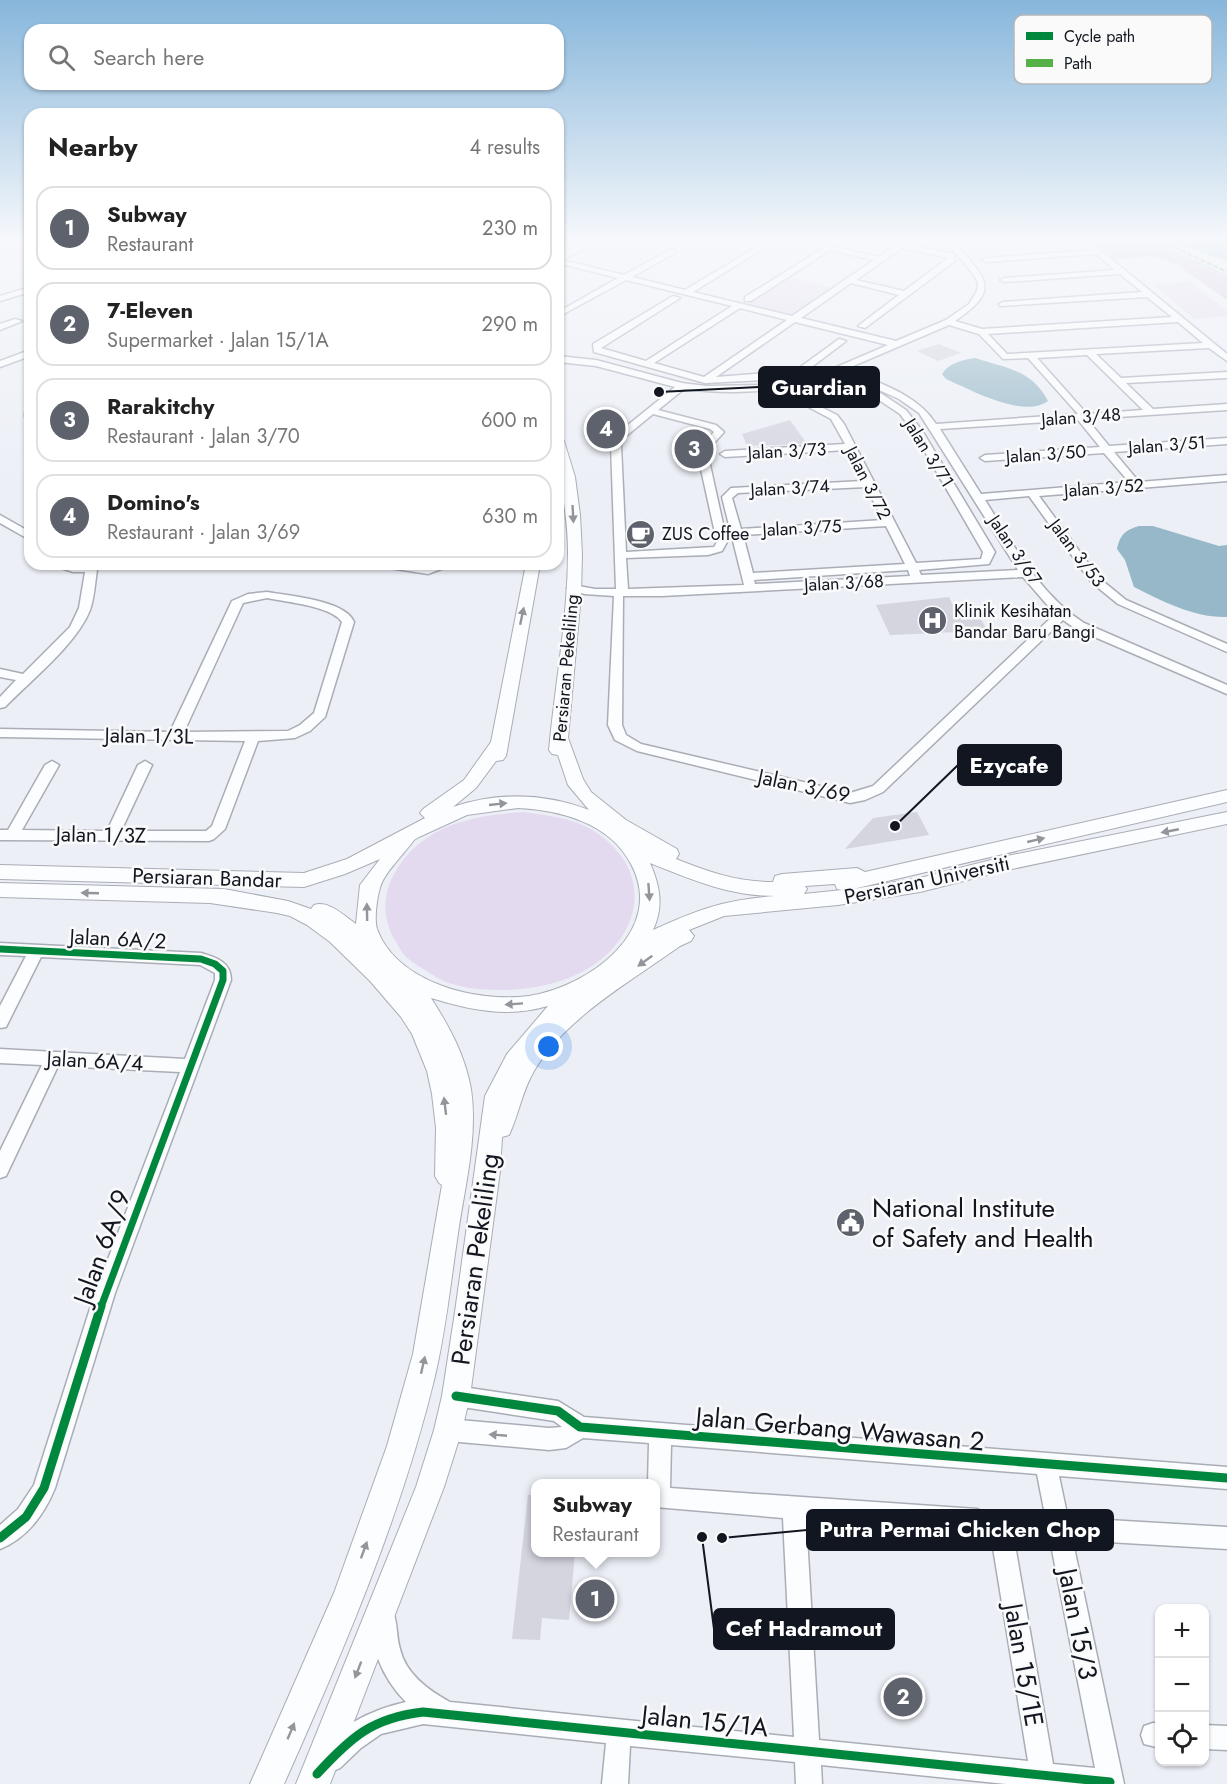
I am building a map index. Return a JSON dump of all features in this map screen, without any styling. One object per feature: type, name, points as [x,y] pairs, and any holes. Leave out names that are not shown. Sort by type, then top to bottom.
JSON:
[{"type":"main road","name":"Persiaran Pekeliling","points":[[564,460],[574,512],[573,596],[558,765],[561,782],[587,816]]},
{"type":"main road","points":[[455,813],[481,789],[495,764],[503,711],[532,570]]},
{"type":"main road","points":[[559,738],[567,751],[570,769],[576,784],[585,797],[619,823],[671,855],[696,866],[732,877],[768,882],[919,877]]},
{"type":"main road","points":[[211,887],[303,873],[354,856],[451,800],[468,787],[482,772],[499,743]]},
{"type":"main road","name":"Persiaran Universiti","points":[[632,948],[699,917],[722,909],[748,904],[838,898],[1227,796]]},
{"type":"main road","points":[[513,803],[552,806],[587,816],[620,837],[633,849],[642,864],[651,897],[649,914],[643,932],[632,948],[609,971],[577,990],[519,1005],[459,1002],[432,993],[408,981],[389,965],[375,947],[368,931],[366,898],[379,866],[405,839],[428,824],[455,813],[474,807],[513,803]]},
{"type":"main road","name":"Persiaran Universiti","points":[[633,849],[712,881],[753,889],[806,889],[863,881],[919,877],[1007,863],[1227,818]]},
{"type":"main road","name":"Persiaran Bandar","points":[[0,890],[211,887],[304,880],[348,868],[405,839]]},
{"type":"main road","name":"Persiaran Bandar","points":[[0,872],[211,887],[305,903],[330,915],[375,947]]},
{"type":"main road","points":[[489,1166],[515,1084],[531,1058],[554,1031],[578,1011],[673,941],[706,925],[743,914],[772,909],[855,903],[919,877]]},
{"type":"main road","points":[[211,887],[294,910],[323,925],[387,984],[419,1025],[434,1054],[443,1088],[447,1124],[447,1227]]},
{"type":"main road","name":"Persiaran Pekeliling","points":[[267,1784],[348,1596],[389,1484],[422,1373],[431,1330],[463,1120],[456,1068],[435,1021],[408,981]]},
{"type":"main road","name":"Persiaran Pekeliling","points":[[315,1779],[430,1487],[448,1430],[456,1396],[489,1166],[492,1113],[499,1088],[511,1063],[537,1031],[577,990]]},
{"type":"street","points":[[0,327],[14,322]]},
{"type":"street","points":[[634,322],[596,345],[597,350],[705,380],[787,376],[798,373],[842,341]]},
{"type":"street","points":[[647,364],[712,322]]},
{"type":"street","points":[[705,380],[792,322]]},
{"type":"street","points":[[805,322],[897,344]]},
{"type":"street","points":[[862,326],[867,322]]},
{"type":"street","points":[[564,360],[596,363],[682,386],[706,390],[778,387],[813,380],[948,322]]},
{"type":"street","points":[[950,322],[982,332],[1130,322]]},
{"type":"street","points":[[1183,322],[1227,358]]},
{"type":"street","points":[[982,332],[1002,355],[1031,356],[1211,345]]},
{"type":"street","points":[[1089,352],[1150,412]]},
{"type":"street","points":[[0,364],[24,355]]},
{"type":"street","points":[[1031,356],[1136,485]]},
{"type":"street","name":"Jalan 3/67","points":[[839,369],[902,397],[923,411],[1026,573],[1062,614],[1089,630],[1227,690]]},
{"type":"street","points":[[1119,381],[1227,375]]},
{"type":"street","name":"Jalan 3/71","points":[[804,402],[805,397],[843,382],[879,396],[903,412],[918,432],[989,552],[985,562],[912,566]]},
{"type":"street","name":"Jalan 3/69","points":[[682,386],[621,435],[616,445],[621,595],[615,725],[620,737],[637,747],[850,798],[860,797],[878,789],[1062,614]]},
{"type":"street","name":"Jalan 3/72","points":[[804,402],[834,417],[917,579]]},
{"type":"street","name":"Jalan 3/48","points":[[934,427],[1227,407]]},
{"type":"street","points":[[621,555],[708,552],[718,549],[722,542],[702,451],[719,432],[713,427],[652,411]]},
{"type":"street","name":"Jalan 3/51","points":[[1107,450],[1227,441]]},
{"type":"street","name":"Jalan 3/73","points":[[725,454],[850,447]]},
{"type":"street","name":"Jalan 3/50","points":[[985,458],[1107,450]]},
{"type":"street","name":"Jalan 3/52","points":[[980,498],[1227,478]]},
{"type":"street","name":"Jalan 3/74","points":[[729,511],[727,497],[735,490],[869,484]]},
{"type":"street","name":"Jalan 3/53","points":[[1032,494],[1107,593],[1122,602],[1227,648]]},
{"type":"street","name":"Jalan 3/75","points":[[729,511],[737,532],[889,523]]},
{"type":"street","points":[[0,518],[24,533]]},
{"type":"street","points":[[737,532],[750,583],[912,566]]},
{"type":"street","points":[[0,704],[66,639],[78,624],[85,608],[91,570]]},
{"type":"street","points":[[417,570],[428,572],[433,570]]},
{"type":"street","name":"Jalan 3/68","points":[[573,596],[594,599],[621,595],[650,598],[662,594],[750,583],[917,579],[1026,573]]},
{"type":"street","name":"Jalan 1/3L","points":[[0,733],[175,736],[282,737],[298,732],[312,723],[320,714],[348,622],[346,617],[334,609],[267,596],[252,596],[235,605],[175,736]]},
{"type":"street","points":[[0,673],[27,679]]},
{"type":"street","name":"Jalan 1/3Z","points":[[6,835],[209,836],[218,828],[253,737]]},
{"type":"street","points":[[6,835],[52,765]]},
{"type":"street","points":[[112,835],[145,765]]},
{"type":"street","name":"Jalan 6A/2","points":[[0,949],[201,959],[215,964],[223,971],[223,980]]},
{"type":"street","points":[[0,1022],[36,951]]},
{"type":"street","name":"Jalan 6A/9","points":[[0,1538],[19,1526],[37,1504],[44,1488],[105,1293],[223,980]]},
{"type":"street","name":"Jalan 6A/4","points":[[0,1056],[191,1066]]},
{"type":"street","points":[[0,1170],[53,1059]]},
{"type":"street","name":"Jalan Gerbang Wawasan 2","points":[[456,1396],[558,1411],[580,1427],[1227,1478]]},
{"type":"street","name":"Jalan Gerbang Wawasan 2","points":[[448,1430],[549,1440],[566,1437],[580,1427]]},
{"type":"street","points":[[659,1479],[660,1434]]},
{"type":"street","name":"Jalan 15/3","points":[[1046,1465],[1110,1783]]},
{"type":"street","points":[[660,1498],[794,1508],[809,1784]]},
{"type":"street","name":"Jalan 15/1E","points":[[794,1508],[976,1520],[990,1526],[1000,1536],[1004,1545],[1044,1780]]},
{"type":"street","points":[[1108,1531],[1227,1538]]},
{"type":"street","name":"Jalan 15/1A","points":[[387,1596],[386,1643],[398,1675],[404,1685],[420,1699],[445,1713]]},
{"type":"street","name":"Jalan 15/1A","points":[[315,1779],[339,1750],[370,1725],[402,1714],[445,1713],[807,1751],[1044,1780],[1110,1783]]},
{"type":"street","points":[[615,1784],[619,1731]]},
{"type":"street","points":[[1209,1737],[1227,1738]]},
{"type":"shaded area","points":[[524,812],[560,818],[594,831],[616,849],[629,870],[634,891],[632,912],[624,933],[610,952],[590,967],[566,979],[524,989],[507,990],[464,987],[448,982],[406,957],[388,924],[385,906],[388,888],[395,872],[406,857],[419,844],[452,825],[470,819]]},
{"type":"water","points":[[975,358],[1026,376],[1042,391],[1048,401],[1038,406],[1012,405],[969,390],[946,379],[942,374],[952,365]]},
{"type":"water","points":[[1139,526],[1153,526],[1219,546],[1227,545],[1227,617],[1190,612],[1134,587],[1125,560],[1117,549],[1124,534]]},
{"type":"building","points":[[939,344],[961,353],[938,361],[917,351]]},
{"type":"building","points":[[790,420],[807,444],[747,446],[742,434]]},
{"type":"building","name":"Klinik Kesihatan Bandar Baru Bangi","points":[[949,597],[954,607],[973,606],[986,628],[956,630],[957,632],[890,635],[876,605]]},
{"type":"building","points":[[917,812],[929,835],[845,849],[873,818]]},
{"type":"building","points":[[528,1495],[531,1495],[531,1557],[575,1557],[569,1620],[542,1618],[540,1640],[512,1639]]},
{"type":"cycle path","points":[[0,949],[201,959],[215,964],[223,971],[223,980],[105,1293],[44,1488],[26,1517],[0,1538]]},
{"type":"cycle path","points":[[456,1396],[558,1411],[580,1427],[1227,1478]]},
{"type":"cycle path","points":[[317,1774],[362,1730],[388,1718],[423,1712],[1110,1782]]},
{"type":"place","name":"Guardian","points":[[659,392]]},
{"type":"place","name":"Domino's","points":[[606,429]]},
{"type":"place","name":"Rarakitchy","points":[[694,449]]},
{"type":"place","name":"ZUS Coffee","points":[[641,534]]},
{"type":"place","name":"Klinik Kesihatan Bandar Baru Bangi","points":[[933,621]]},
{"type":"place","name":"Ezycafe","points":[[895,826]]},
{"type":"place","name":"National Institute of Safety and Health","points":[[851,1223]]},
{"type":"place","name":"Cef Hadramout","points":[[702,1537]]},
{"type":"place","name":"Putra Permai Chicken Chop","points":[[722,1538]]},
{"type":"place","name":"Subway","points":[[595,1599]]},
{"type":"place","name":"7-Eleven","points":[[903,1697]]}]
